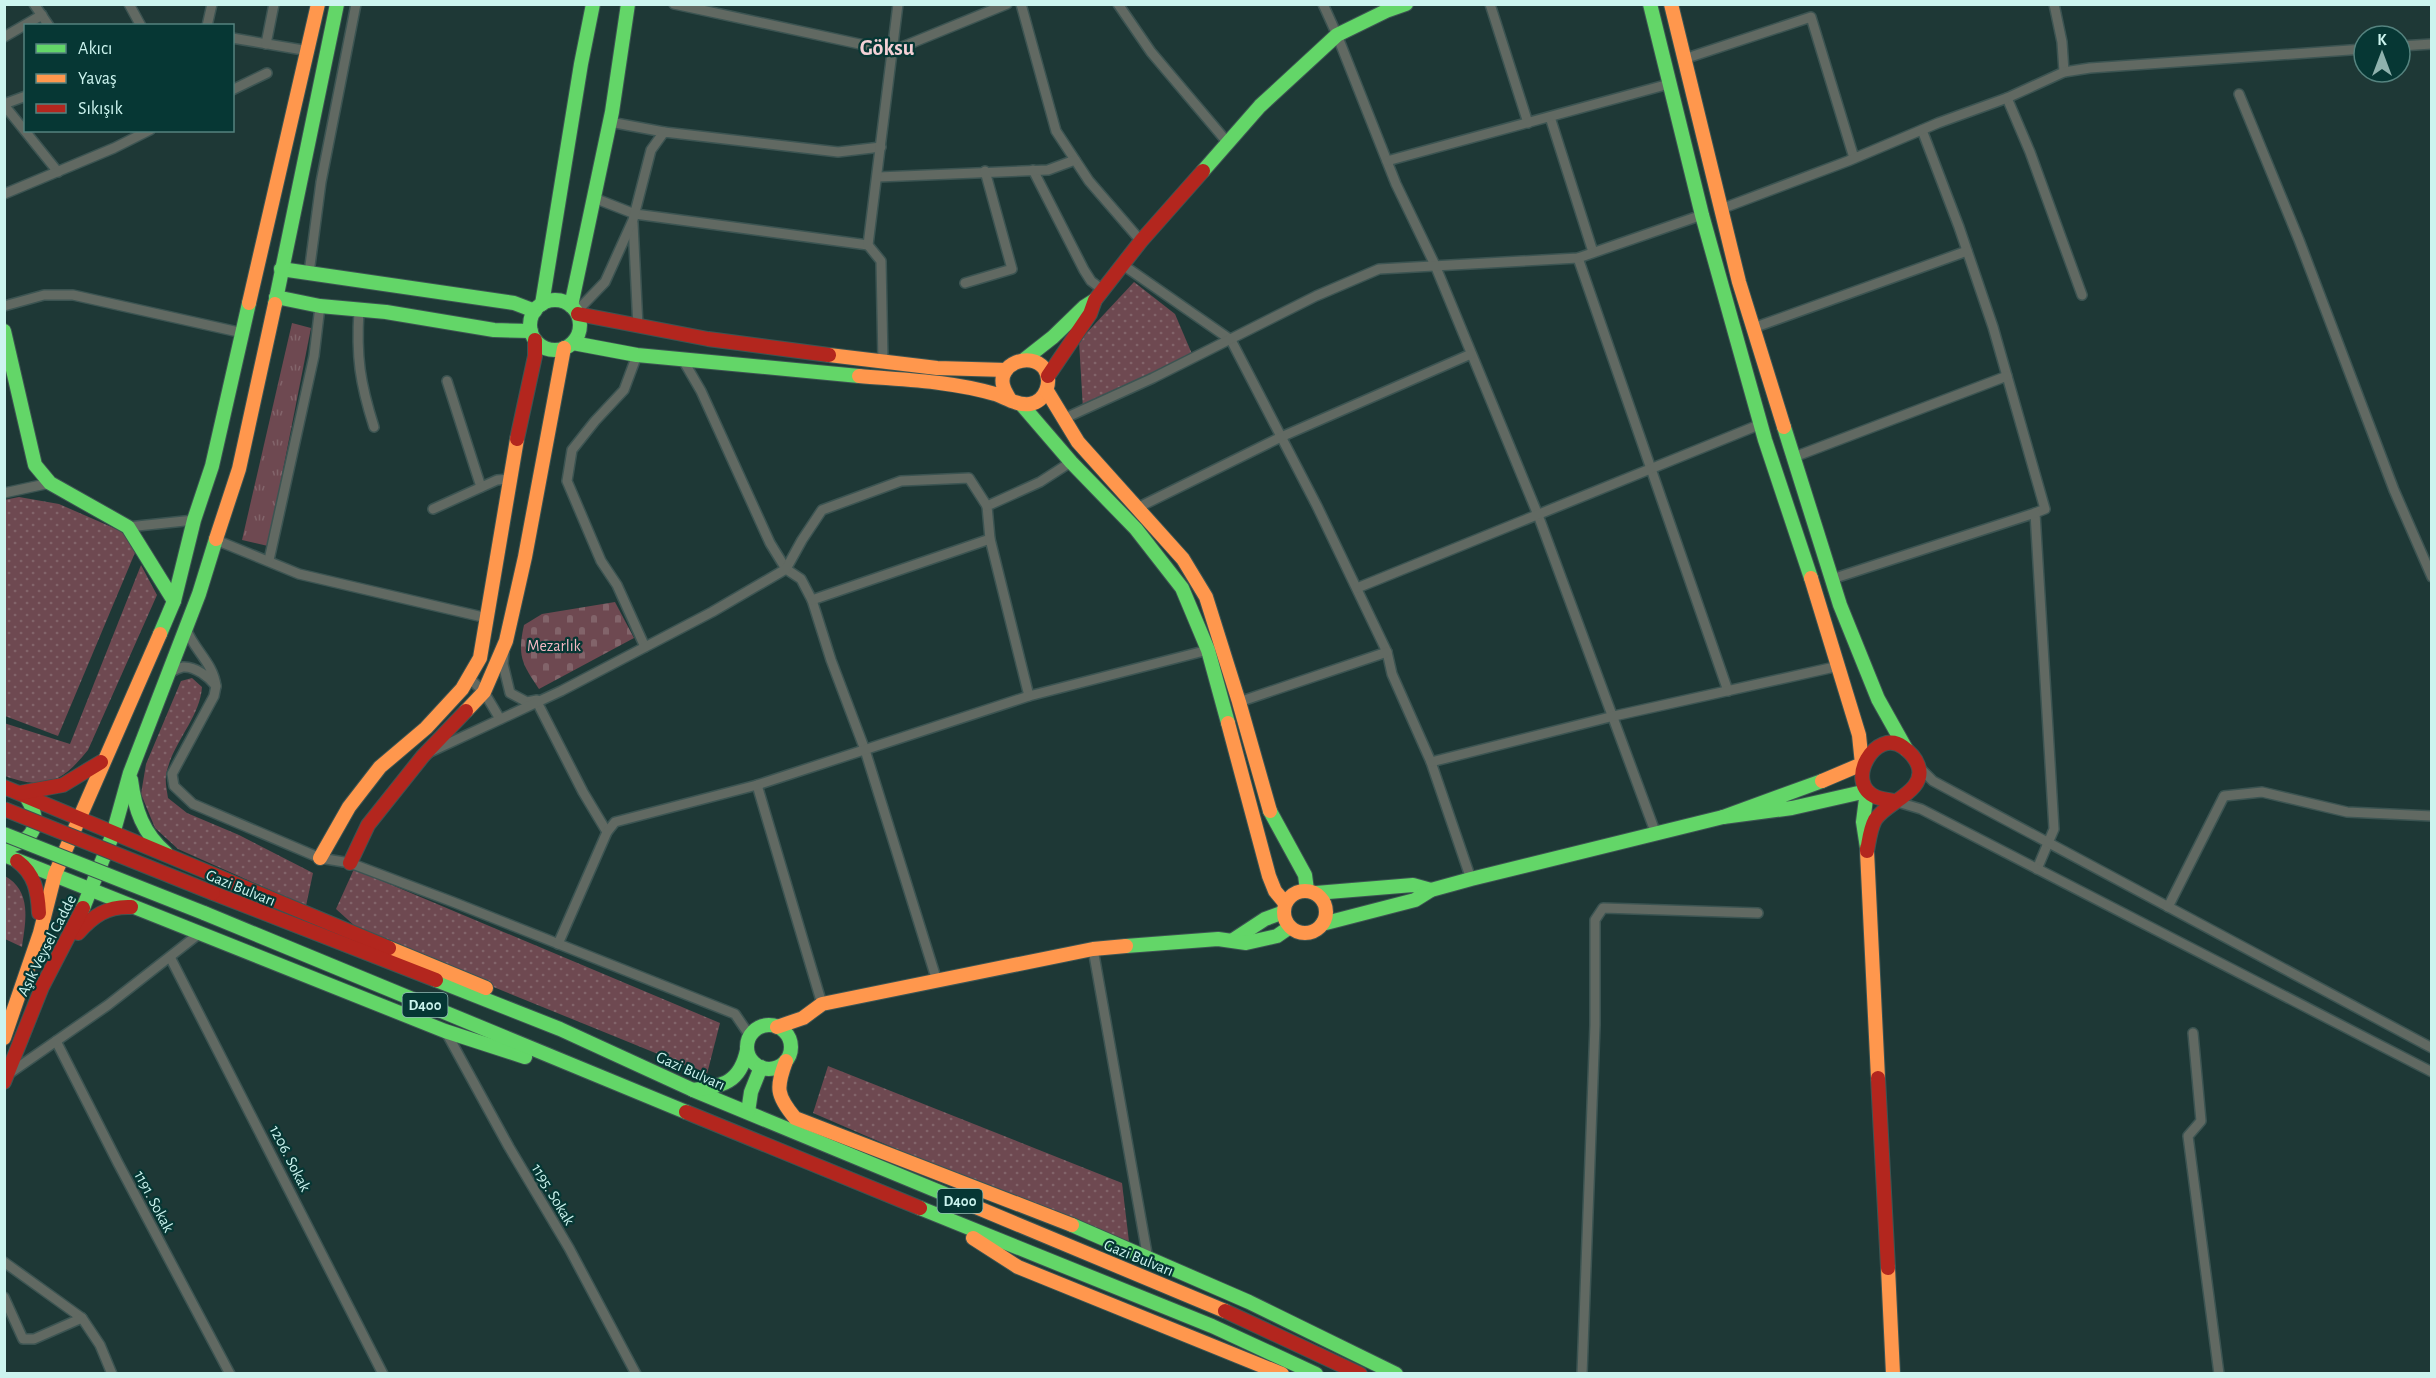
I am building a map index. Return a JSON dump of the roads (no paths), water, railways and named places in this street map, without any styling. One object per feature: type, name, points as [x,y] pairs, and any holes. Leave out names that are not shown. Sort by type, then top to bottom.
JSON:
[{"type":"main road","name":"Aşık Veysel Cadde","points":[[4,1038],[40,933],[55,874],[174,601],[194,520],[212,466],[318,4]]},
{"type":"main road","name":"Aşık Veysel Cadde","points":[[6,1078],[42,987],[92,891],[113,834],[130,773],[186,629],[239,469],[337,4]]},
{"type":"main road","points":[[320,858],[349,807],[380,767],[426,728],[462,689],[480,658],[535,356],[531,320],[538,307],[593,4]]},
{"type":"main road","points":[[350,863],[368,825],[423,756],[484,692],[506,641],[568,346],[579,334],[580,324],[575,310],[594,198],[610,122],[628,4]]},
{"type":"main road","points":[[1009,398],[1002,384],[1006,370],[1011,364],[1025,359],[1099,295],[1142,241],[1260,106],[1337,35],[1386,11],[1406,4]]},
{"type":"main road","points":[[1650,4],[1702,215],[1761,424],[1824,615],[1859,735],[1862,782],[1867,791],[1875,797],[1894,801]]},
{"type":"main road","points":[[1671,4],[1739,282],[1840,605],[1878,699],[1917,764],[1916,784],[1911,792],[1894,801],[1875,819],[1867,851]]},
{"type":"main road","points":[[281,269],[538,307],[552,300],[562,301],[575,310],[638,327],[884,362],[937,368],[1006,370]]},
{"type":"main road","points":[[276,297],[320,306],[386,312],[533,335],[543,347],[554,350],[568,346],[636,356],[968,386],[1009,398],[1022,405],[1071,462],[1136,529],[1182,588],[1208,650],[1269,876],[1284,907],[1285,920],[1298,932],[1307,933],[1316,930],[1326,916],[1326,908],[1323,899],[1312,892],[1305,874],[1270,813],[1239,702],[1206,597],[1183,560],[1078,442],[1047,391],[1048,376],[1090,314],[1099,295]]},
{"type":"main road","points":[[4,331],[35,465],[50,483],[128,527],[174,601]]},
{"type":"main road","points":[[1025,359],[1039,363],[1048,376]]},
{"type":"main road","points":[[1022,405],[1037,402],[1047,391]]},
{"type":"main road","points":[[1322,924],[1415,900],[1431,890],[1471,879],[1723,817],[1791,794],[1862,764],[1872,750],[1880,745],[1898,745],[1906,749]]},
{"type":"main road","points":[[23,795],[60,787],[79,778],[103,760]]},
{"type":"main road","points":[[130,773],[135,809],[142,823],[153,842],[180,862]]},
{"type":"main road","points":[[4,787],[180,862],[320,917],[489,990],[560,1029]]},
{"type":"main road","points":[[1723,817],[1792,808],[1867,791]]},
{"type":"main road","points":[[1867,791],[1863,822],[1867,851],[1893,1374]]},
{"type":"main road","points":[[4,847],[20,844],[30,837],[35,828],[36,814],[23,795]]},
{"type":"main road","name":"Gazi Bulvarı","points":[[4,809],[560,1029],[693,1090],[1215,1306],[1360,1374]]},
{"type":"main road","name":"D400","points":[[4,834],[204,913],[645,1096],[1212,1326],[1316,1374]]},
{"type":"main road","points":[[10,857],[445,1030],[645,1096]]},
{"type":"main road","points":[[10,857],[27,867],[34,880],[38,896],[40,933]]},
{"type":"main road","points":[[155,916],[137,901],[131,877],[135,868],[142,861],[180,862]]},
{"type":"main road","points":[[1233,940],[1284,907],[1291,896],[1299,891],[1413,885],[1431,890]]},
{"type":"main road","points":[[62,951],[91,917],[118,905],[133,907]]},
{"type":"main road","points":[[693,1090],[719,1087],[732,1080],[746,1057],[750,1036],[762,1026],[777,1027],[803,1018],[822,1004],[1093,949],[1233,940],[1246,943],[1277,936],[1290,927]]},
{"type":"main road","points":[[803,1018],[795,1029],[789,1055],[777,1085],[780,1100],[795,1118],[974,1184],[1347,1348],[1396,1374]]},
{"type":"main road","points":[[746,1057],[761,1068],[775,1068],[789,1055],[788,1035],[777,1027]]},
{"type":"main road","points":[[748,1112],[751,1092],[761,1068]]},
{"type":"main road","points":[[940,1216],[1018,1267],[1282,1374]]},
{"type":"street","points":[[34,4],[48,24]]},
{"type":"street","points":[[129,4],[140,24]]},
{"type":"street","points":[[207,24],[212,4]]},
{"type":"street","points":[[266,44],[274,4]]},
{"type":"street","points":[[309,273],[321,182],[356,4]]},
{"type":"street","points":[[674,4],[892,51],[1007,4]]},
{"type":"street","points":[[884,362],[881,261],[868,244],[898,4]]},
{"type":"street","points":[[1021,4],[1056,131],[1089,181],[1142,241]]},
{"type":"street","points":[[1118,4],[1151,52],[1228,143]]},
{"type":"street","points":[[1323,4],[1387,161],[1435,265],[1538,515],[1656,834]]},
{"type":"street","points":[[1490,4],[1528,123]]},
{"type":"street","points":[[2054,4],[2062,42],[2064,72]]},
{"type":"street","points":[[27,24],[42,15]]},
{"type":"street","points":[[1684,60],[1811,17],[1854,158]]},
{"type":"street","points":[[4,38],[24,26]]},
{"type":"street","points":[[234,38],[309,51]]},
{"type":"street","points":[[2412,45],[2432,44]]},
{"type":"street","points":[[1721,209],[2007,98],[2064,72],[2090,68],[2352,50]]},
{"type":"street","points":[[234,89],[267,73]]},
{"type":"street","points":[[1387,161],[1669,84]]},
{"type":"street","points":[[2239,94],[2300,240],[2394,490],[2432,577]]},
{"type":"street","points":[[24,97],[4,104],[24,129]]},
{"type":"street","points":[[2007,98],[2030,152],[2082,295]]},
{"type":"street","points":[[1550,117],[1593,252]]},
{"type":"street","points":[[610,122],[664,132],[838,152],[881,147]]},
{"type":"street","points":[[1832,579],[2045,509],[2007,376],[1967,251],[1922,130]]},
{"type":"street","points":[[26,132],[58,172]]},
{"type":"street","points":[[4,194],[146,132]]},
{"type":"street","points":[[575,310],[605,282],[634,217],[651,150],[664,132]]},
{"type":"street","points":[[878,177],[1048,170],[1075,160]]},
{"type":"street","points":[[1033,170],[1099,295]]},
{"type":"street","points":[[965,283],[1012,269],[985,171]]},
{"type":"street","points":[[594,198],[634,217],[868,244]]},
{"type":"street","points":[[1063,419],[1153,378],[1316,296],[1379,269],[1578,258],[1702,215]]},
{"type":"street","points":[[634,217],[638,327]]},
{"type":"street","points":[[1753,328],[1967,251]]},
{"type":"street","points":[[1578,258],[1728,691]]},
{"type":"street","points":[[1123,265],[1231,340],[1387,652],[1392,674],[1431,762],[1471,879]]},
{"type":"street","points":[[4,306],[44,295],[73,295],[243,333]]},
{"type":"street","points":[[269,560],[314,357],[320,306]]},
{"type":"street","points":[[359,310],[357,350],[359,377],[375,427]]},
{"type":"street","points":[[1137,508],[1281,437],[1471,354]]},
{"type":"street","points":[[636,356],[624,390],[572,450],[567,481],[601,561],[617,585],[645,647]]},
{"type":"street","points":[[683,360],[701,391],[770,543],[786,569],[801,579],[812,600],[831,660],[865,750],[937,981]]},
{"type":"street","points":[[1794,457],[2007,376]]},
{"type":"street","points":[[447,381],[481,487]]},
{"type":"street","points":[[1357,588],[1761,424]]},
{"type":"street","points":[[987,506],[1040,482],[1071,462]]},
{"type":"street","points":[[423,756],[549,697],[786,569],[822,510],[901,481],[969,478],[987,506],[990,539],[1029,696]]},
{"type":"street","points":[[433,509],[497,480],[511,479]]},
{"type":"street","points":[[4,493],[50,483]]},
{"type":"street","points":[[2035,513],[2054,829],[2037,869]]},
{"type":"street","points":[[128,527],[194,520]]},
{"type":"street","points":[[812,600],[990,539]]},
{"type":"street","points":[[216,540],[299,574],[487,618]]},
{"type":"street","points":[[186,629],[192,646],[214,674],[216,686],[214,696],[172,774],[174,786],[193,804],[320,858],[350,863],[735,1014],[750,1036]]},
{"type":"street","points":[[506,641],[503,664],[510,693],[527,702],[549,697]]},
{"type":"street","points":[[558,944],[607,832],[615,822],[757,785],[1029,696],[1208,650]]},
{"type":"street","points":[[1239,702],[1387,652]]},
{"type":"street","points":[[1431,762],[1614,716],[1839,666]]},
{"type":"street","points":[[169,673],[183,667],[192,669],[208,676],[216,686]]},
{"type":"street","points":[[469,678],[484,692],[500,719]]},
{"type":"street","points":[[537,702],[583,792],[607,832]]},
{"type":"street","points":[[1917,764],[1933,780],[2432,1048]]},
{"type":"street","points":[[757,785],[822,1004]]},
{"type":"street","points":[[2168,907],[2224,796],[2262,792],[2347,812],[2432,816]]},
{"type":"street","points":[[1894,801],[1921,809],[2432,1072]]},
{"type":"street","points":[[1582,1374],[1595,1026],[1594,920],[1604,908],[1758,913]]},
{"type":"street","points":[[6,1078],[108,1005],[200,933]]},
{"type":"street","points":[[1093,949],[1148,1259]]},
{"type":"street","name":"1206. Sokak","points":[[170,957],[383,1374]]},
{"type":"street","name":"1195. Sokak","points":[[445,1030],[509,1148],[569,1248],[636,1374]]},
{"type":"street","points":[[2193,1032],[2201,1121],[2188,1136],[2219,1374]]},
{"type":"street","name":"1191. Sokak","points":[[56,1041],[230,1374]]},
{"type":"street","points":[[4,1262],[82,1318],[100,1346],[112,1374]]},
{"type":"street","points":[[4,1297],[23,1339],[34,1339],[82,1318]]},
{"type":"district","name":"Göksu","points":[[887,47]]},
{"type":"park label","name":"Mezarlık","points":[[554,645]]}]
